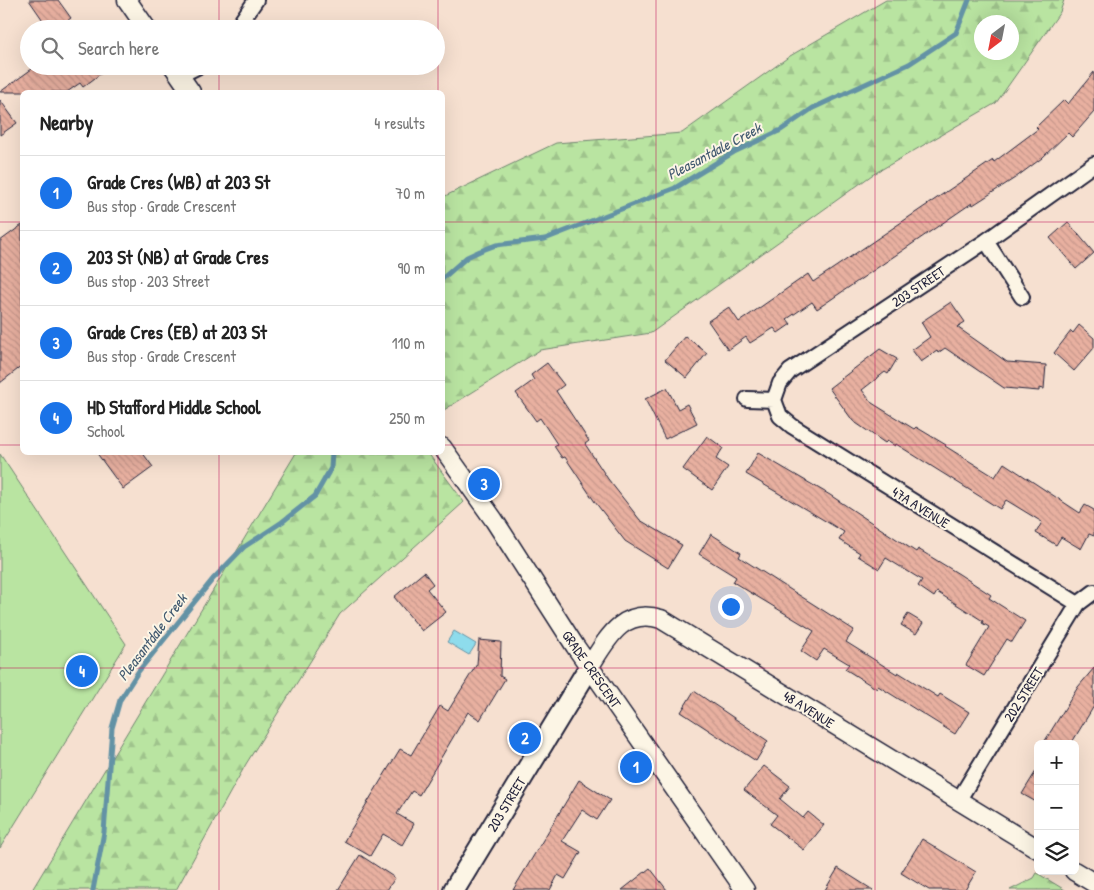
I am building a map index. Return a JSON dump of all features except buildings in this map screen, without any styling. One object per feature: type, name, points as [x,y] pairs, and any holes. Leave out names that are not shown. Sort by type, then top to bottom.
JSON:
[{"type":"main road","name":"203 STREET","points":[[454,890],[590,666]]},
{"type":"street","points":[[127,0],[141,20]]},
{"type":"street","points":[[242,20],[256,0]]},
{"type":"street","points":[[179,75],[190,90]]},
{"type":"street","name":"203 STREET","points":[[774,400],[780,383],[790,371],[986,241],[1094,164]]},
{"type":"street","points":[[986,241],[1022,297]]},
{"type":"street","points":[[747,399],[774,400]]},
{"type":"street","name":"47A AVENUE","points":[[774,400],[780,416],[792,426],[1078,604]]},
{"type":"street","name":"GRADE CRESCENT","points":[[445,451],[494,520],[590,666],[745,890]]},
{"type":"street","name":"202 STREET","points":[[958,801],[1078,604],[1094,592]]},
{"type":"street","name":"48 AVENUE","points":[[590,666],[612,631],[629,620],[648,615],[661,619],[1034,847]]},
{"type":"street","points":[[1079,874],[1094,883]]},
{"type":"green space","points":[[886,0],[1064,0],[1060,12],[996,103],[872,175],[651,333],[540,350],[445,409],[445,196],[556,143],[682,133],[790,56]]},
{"type":"green space","points":[[0,454],[126,644],[0,848]]},
{"type":"green space","points":[[295,455],[429,455],[464,502],[340,614],[246,764],[176,890],[32,890]]},
{"type":"green space","points":[[1036,875],[1040,875],[1065,890],[1010,890],[1034,878]]},
{"type":"water","points":[[454,631],[476,644],[469,655],[447,642]]},
{"type":"waterway","name":"Pleasantdale Creek","points":[[445,276],[467,257],[480,251],[496,245],[545,239],[675,188],[734,152],[781,130],[813,108],[909,64],[956,33],[969,0]]},
{"type":"waterway","name":"Pleasantdale Creek","points":[[93,890],[104,832],[112,728],[120,700],[138,672],[213,579],[244,547],[282,522],[315,496],[331,468],[332,455]]},
{"type":"place","name":"Grade Cres (EB) at 203 St","points":[[484,484]]},
{"type":"place","name":"HD Stafford Middle School","points":[[82,671]]},
{"type":"place","name":"203 St (NB) at Grade Cres","points":[[525,738]]},
{"type":"place","name":"Grade Cres (WB) at 203 St","points":[[636,767]]}]
